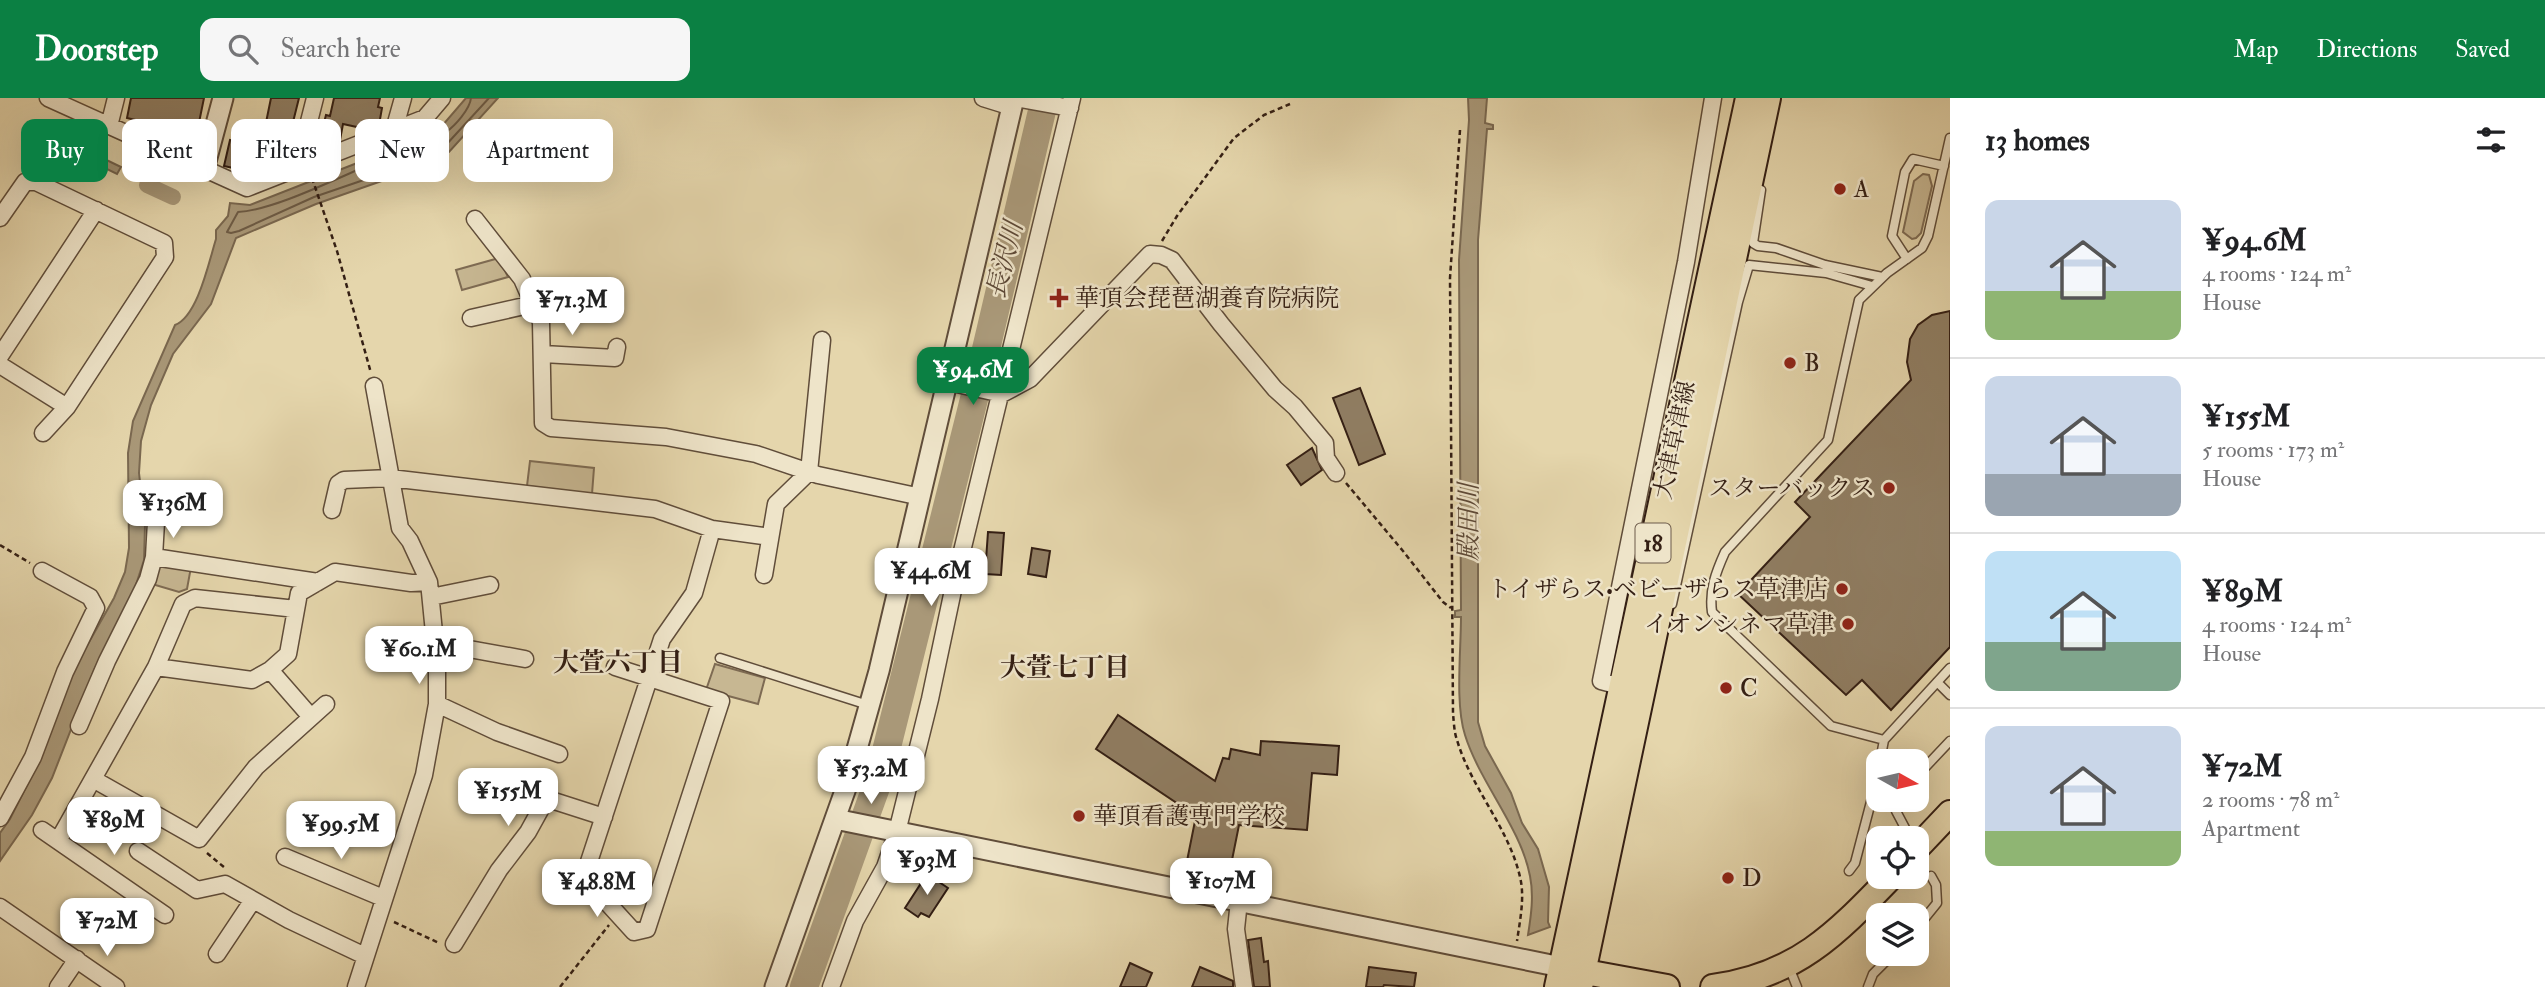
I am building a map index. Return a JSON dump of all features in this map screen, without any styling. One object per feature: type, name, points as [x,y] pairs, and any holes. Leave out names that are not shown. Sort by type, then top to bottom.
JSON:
[{"type":"main road","name":"大津草津線","points":[[1638,684],[1748,98]]},
{"type":"main road","name":"大津草津線","points":[[1571,978],[1768,98]]},
{"type":"main road","points":[[1929,827],[1950,813]]},
{"type":"main road","points":[[1713,987],[1771,974],[1792,976],[1813,950],[1842,928],[1879,889]]},
{"type":"main road","points":[[1571,978],[1667,987]]},
{"type":"street","points":[[48,98],[122,132]]},
{"type":"street","points":[[109,126],[116,98]]},
{"type":"street","points":[[217,120],[223,98]]},
{"type":"street","points":[[312,119],[315,98]]},
{"type":"street","points":[[397,119],[403,98]]},
{"type":"street","points":[[422,119],[442,98]]},
{"type":"street","points":[[831,987],[855,921],[885,867],[930,699],[956,576],[1069,104],[983,98]]},
{"type":"street","points":[[1638,684],[1601,681],[1688,251],[1713,98]]},
{"type":"street","points":[[775,987],[841,820],[952,383],[1016,100]]},
{"type":"street","points":[[0,218],[25,182],[36,182],[164,243],[165,257],[67,407],[43,433]]},
{"type":"street","points":[[233,182],[247,188],[268,182]]},
{"type":"street","points":[[0,356],[96,210]]},
{"type":"street","points":[[475,219],[522,279],[541,322],[544,422],[551,428],[666,437],[756,454],[809,472],[921,497]]},
{"type":"street","points":[[952,383],[999,393],[1030,379],[1150,254],[1161,255],[1172,260],[1275,389],[1296,407],[1325,443],[1326,458],[1336,473]]},
{"type":"street","points":[[471,318],[533,304]]},
{"type":"street","points":[[764,575],[776,504],[809,472],[822,340]]},
{"type":"street","points":[[543,354],[615,358],[617,347]]},
{"type":"street","points":[[0,365],[67,407]]},
{"type":"street","points":[[356,987],[424,775],[437,704],[436,643],[430,589],[410,541],[400,528],[374,386]]},
{"type":"street","points":[[332,510],[338,484],[344,481],[390,478],[655,509],[712,529],[770,537]]},
{"type":"street","points":[[79,726],[107,661],[148,579],[154,557],[156,522]]},
{"type":"street","points":[[615,667],[649,677],[721,701],[647,929],[634,933],[584,877],[649,677],[662,639],[694,593],[712,529]]},
{"type":"street","points":[[154,557],[318,582]]},
{"type":"street","points":[[0,818],[33,757],[65,672],[96,608],[90,597],[42,571]]},
{"type":"street","points":[[156,667],[253,680],[270,670],[288,654],[299,593],[335,572],[411,583],[430,589],[490,585]]},
{"type":"street","points":[[58,841],[156,667],[183,604],[195,598],[296,609]]},
{"type":"street","points":[[436,643],[525,659]]},
{"type":"street","points":[[270,670],[311,717]]},
{"type":"street","points":[[93,779],[199,839],[256,767],[326,704]]},
{"type":"street","points":[[437,704],[497,732],[559,754]]},
{"type":"street","points":[[454,944],[499,870],[528,832],[544,803],[551,800],[604,817]]},
{"type":"street","points":[[841,820],[1515,957],[1571,978]]},
{"type":"street","points":[[42,830],[164,915]]},
{"type":"street","points":[[138,851],[197,890],[225,884],[289,920],[365,956]]},
{"type":"street","points":[[285,857],[383,898]]},
{"type":"street","points":[[217,954],[253,900]]},
{"type":"street","points":[[1240,901],[1236,929],[1244,987]]},
{"type":"street","points":[[0,907],[116,987]]},
{"type":"street","points":[[58,987],[77,959]]},
{"type":"lane","points":[[1884,740],[1830,726],[1720,620],[1713,612],[1710,597],[1725,552],[1828,440],[1859,300],[1882,277],[1922,248],[1928,236],[1950,138]]},
{"type":"lane","points":[[1907,259],[1892,236],[1905,172],[1913,159],[1944,166]]},
{"type":"lane","points":[[1762,183],[1753,243],[1825,265],[1882,277]]},
{"type":"lane","points":[[1638,684],[1676,592],[1738,302],[1749,265],[1826,273],[1872,286]]},
{"type":"lane","points":[[720,658],[869,706]]},
{"type":"lane","points":[[1882,749],[1884,740],[1950,668]]},
{"type":"lane","points":[[1937,682],[1950,695]]},
{"type":"lane","points":[[1929,764],[1950,741]]},
{"type":"lane","points":[[1849,871],[1855,863],[1868,812]]},
{"type":"lane","points":[[1929,913],[1937,903],[1936,885],[1931,876]]},
{"type":"lane","points":[[1868,987],[1882,966]]},
{"type":"path","points":[[1150,254],[1165,237],[1177,216],[1234,138],[1264,114],[1290,104]]},
{"type":"path","points":[[1460,130],[1450,278],[1453,714],[1456,739],[1512,851],[1520,876],[1523,891],[1515,957]]},
{"type":"path","points":[[310,182],[322,204],[374,386]]},
{"type":"path","points":[[1336,473],[1404,551],[1443,602],[1451,608]]},
{"type":"path","points":[[0,545],[42,571]]},
{"type":"path","points":[[199,839],[200,847],[226,867],[222,874],[225,884]]},
{"type":"path","points":[[378,914],[439,943],[454,944]]},
{"type":"path","points":[[560,987],[618,914]]},
{"type":"shaded area","points":[[1923,174],[1929,175],[1932,186],[1921,233],[1912,239],[1903,232],[1914,181]]},
{"type":"shaded area","points":[[499,258],[508,277],[462,290],[456,270]]},
{"type":"shaded area","points":[[530,461],[594,468],[592,494],[527,486]]},
{"type":"shaded area","points":[[155,565],[191,567],[187,589],[179,592],[152,584]]},
{"type":"shaded area","points":[[715,664],[765,678],[758,704],[706,690]]},
{"type":"water","points":[[466,98],[498,98],[479,119],[463,119],[463,137],[449,152],[448,119]]},
{"type":"water","name":"殿田川","points":[[1468,98],[1487,98],[1485,123],[1493,125],[1493,129],[1487,129],[1478,240],[1478,722],[1485,746],[1511,793],[1522,823],[1538,849],[1549,887],[1550,927],[1528,935],[1532,891],[1525,858],[1472,753],[1465,735],[1460,708],[1461,617],[1455,617],[1455,611],[1461,610],[1459,260],[1469,120]]},
{"type":"water","points":[[108,161],[121,167],[117,174],[108,170]]},
{"type":"water","points":[[355,164],[355,182],[379,182],[316,204],[236,238],[211,304],[173,354],[151,405],[141,441],[139,473],[145,525],[144,560],[131,600],[95,668],[52,778],[32,815],[0,861],[0,833],[32,775],[76,665],[114,598],[125,572],[129,548],[128,453],[133,421],[175,325],[183,320],[196,300],[216,239],[216,230],[228,216],[230,203],[250,205],[309,182],[341,182],[341,169]]},
{"type":"building","points":[[131,98],[204,98],[200,119],[127,118]]},
{"type":"building","points":[[271,98],[299,98],[294,119],[267,119]]},
{"type":"building","points":[[334,98],[380,98],[380,119],[355,119],[355,127],[343,124],[341,135],[341,119],[325,119],[326,115],[330,116]]},
{"type":"building","points":[[231,140],[231,168],[224,166]]},
{"type":"building","points":[[1950,311],[1950,647],[1891,710],[1862,680],[1846,695],[1738,594],[1810,517],[1795,502],[1911,380],[1907,362],[1910,339],[1918,325],[1932,315]]},
{"type":"building","points":[[1360,388],[1385,454],[1359,465],[1333,398]]},
{"type":"building","points":[[1312,448],[1322,470],[1301,485],[1287,465]]},
{"type":"building","points":[[988,532],[1004,533],[1001,575],[985,574]]},
{"type":"building","points":[[1032,548],[1050,551],[1046,577],[1028,574]]},
{"type":"building","points":[[1118,715],[1215,781],[1223,758],[1229,759],[1231,749],[1260,755],[1261,741],[1339,746],[1337,775],[1312,773],[1307,830],[1239,825],[1230,870],[1187,861],[1196,816],[1096,749]]},
{"type":"building","points":[[927,874],[948,888],[929,917],[921,913],[918,917],[905,908]]},
{"type":"building","points":[[1261,938],[1264,962],[1268,961],[1270,987],[1254,987],[1248,940]]},
{"type":"building","points":[[1130,963],[1152,973],[1146,987],[1120,987]]},
{"type":"building","points":[[1200,967],[1233,981],[1233,987],[1192,987]]},
{"type":"building","points":[[1369,967],[1416,973],[1414,987],[1366,987]]},
{"type":"waterway","name":"長沢川","points":[[804,987],[879,779],[979,379],[1045,98]]},
{"type":"waterway","points":[[147,185],[173,197]]},
{"type":"place","name":"A","points":[[1840,189]]},
{"type":"place","name":"華頂会琵琶湖養育院病院","points":[[1059,298]]},
{"type":"place","name":"B","points":[[1790,363]]},
{"type":"place","name":"スターバックス","points":[[1889,488]]},
{"type":"place","name":"トイザらス•ベビーザらス草津店","points":[[1842,589]]},
{"type":"place","name":"イオンシネマ草津","points":[[1848,624]]},
{"type":"place","name":"C","points":[[1726,688]]},
{"type":"place","name":"華頂看護専門学校","points":[[1079,816]]},
{"type":"place","name":"D","points":[[1728,878]]},
{"type":"district","name":"大萱六丁目","points":[[618,663]]},
{"type":"district","name":"大萱七丁目","points":[[1065,668]]}]
